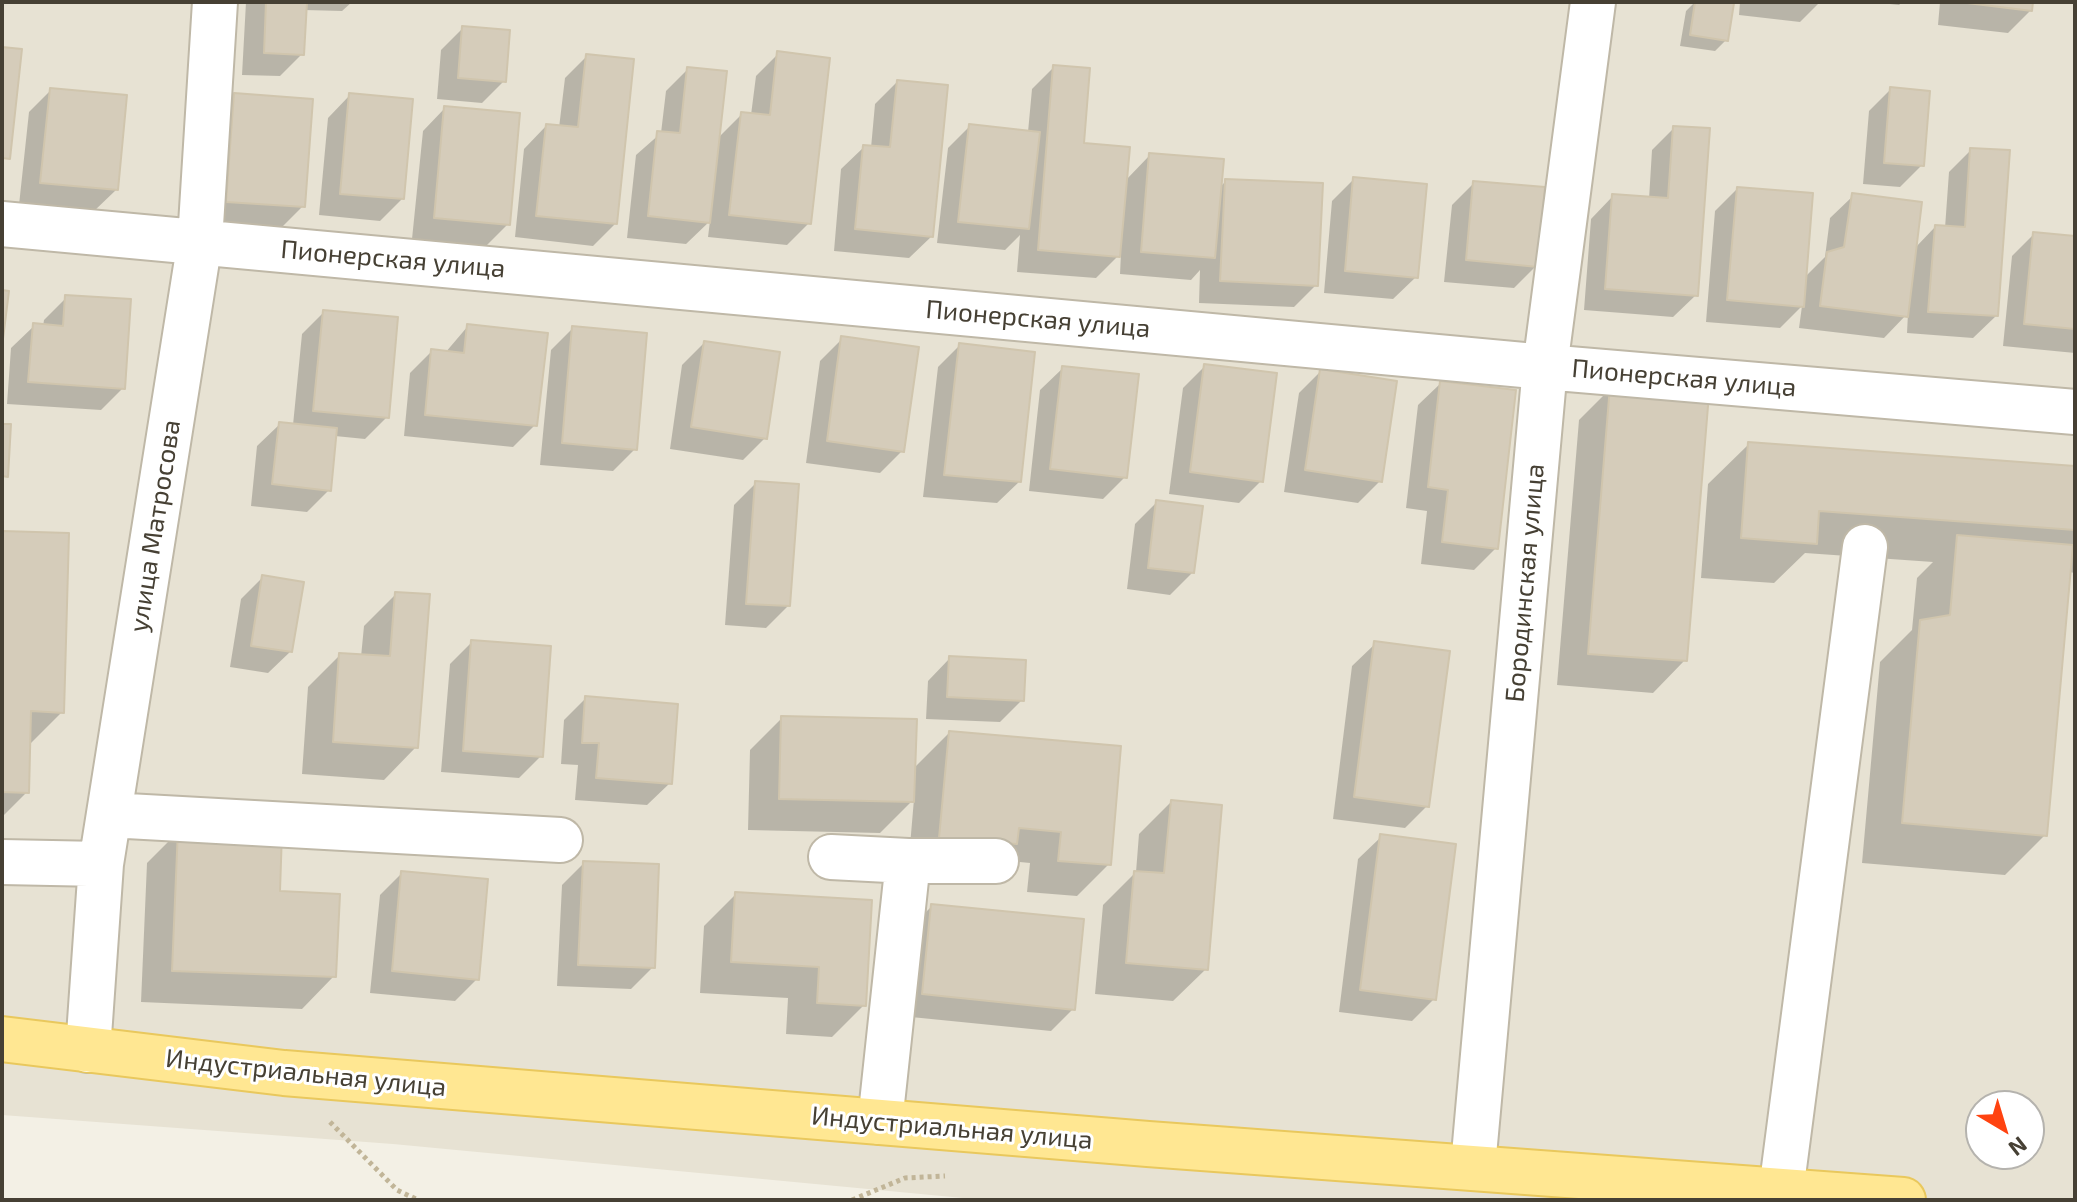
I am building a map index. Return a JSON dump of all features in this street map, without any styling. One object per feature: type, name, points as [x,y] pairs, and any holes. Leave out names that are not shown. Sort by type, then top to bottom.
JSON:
[{"type":"main road","name":"Индустриальная улица","points":[[2,1039],[284,1073],[1903,1200]]},
{"type":"street","name":"улица Матросова","points":[[88,1050],[101,864],[200,241],[215,2]]},
{"type":"street","name":"Бородинская улица","points":[[1473,1166],[1545,367],[1593,2]]},
{"type":"street","name":"Пионерская улица","points":[[2,224],[1545,367],[2075,412]]},
{"type":"street","points":[[1781,1191],[1865,547]]},
{"type":"street","points":[[109,815],[560,840]]},
{"type":"street","points":[[831,857],[996,861]]},
{"type":"street","points":[[880,1122],[908,861]]},
{"type":"street","points":[[2,862],[101,864]]},
{"type":"path","points":[[284,1073],[397,1190],[418,1200]]},
{"type":"shaded area","points":[[2,2],[2075,2],[2075,1200],[984,1200],[393,1144],[2,1115]]},
{"type":"building","points":[[266,2],[307,2],[304,55],[264,53]]},
{"type":"building","points":[[1695,2],[1734,3],[1728,41],[1690,35]]},
{"type":"building","points":[[1959,2],[2033,2],[2032,11]]},
{"type":"building","points":[[462,26],[510,30],[506,82],[458,78]]},
{"type":"building","points":[[2,47],[22,49],[10,159],[2,158]]},
{"type":"building","points":[[777,51],[830,58],[811,224],[729,215],[741,112],[770,115]]},
{"type":"building","points":[[586,54],[634,59],[617,224],[536,216],[546,124],[578,127]]},
{"type":"building","points":[[1053,65],[1090,68],[1084,143],[1130,147],[1120,257],[1038,250]]},
{"type":"building","points":[[687,67],[727,71],[710,223],[648,216],[657,131],[680,133]]},
{"type":"building","points":[[897,80],[948,85],[933,237],[855,229],[863,145],[890,147]]},
{"type":"building","points":[[1890,87],[1930,91],[1924,166],[1884,163]]},
{"type":"building","points":[[50,88],[127,95],[118,190],[40,183]]},
{"type":"building","points":[[234,93],[313,99],[305,207],[226,202]]},
{"type":"building","points":[[349,93],[413,99],[404,199],[340,194]]},
{"type":"building","points":[[444,106],[520,113],[510,225],[434,218]]},
{"type":"building","points":[[969,124],[1040,132],[1029,229],[958,222]]},
{"type":"building","points":[[1673,126],[1710,128],[1698,296],[1605,289],[1612,194],[1668,198]]},
{"type":"building","points":[[1970,148],[2010,150],[1998,316],[1928,312],[1935,225],[1965,227]]},
{"type":"building","points":[[1149,153],[1224,159],[1215,258],[1141,252]]},
{"type":"building","points":[[1353,177],[1427,184],[1418,278],[1345,271]]},
{"type":"building","points":[[1225,179],[1323,183],[1318,286],[1220,281]]},
{"type":"building","points":[[1473,181],[1545,187],[1538,267],[1466,260]]},
{"type":"building","points":[[1737,187],[1813,193],[1804,307],[1727,300]]},
{"type":"building","points":[[1852,193],[1922,202],[1908,317],[1820,306],[1827,252],[1844,247]]},
{"type":"building","points":[[2033,232],[2075,236],[2075,329],[2024,324]]},
{"type":"building","points":[[2,290],[9,291],[2,347]]},
{"type":"building","points":[[65,295],[131,299],[125,389],[28,382],[33,323],[63,326]]},
{"type":"building","points":[[323,310],[398,317],[389,418],[313,411]]},
{"type":"building","points":[[467,324],[548,333],[537,426],[425,415],[431,349],[464,353]]},
{"type":"building","points":[[572,326],[647,333],[637,450],[562,443]]},
{"type":"building","points":[[841,336],[919,347],[904,452],[827,441]]},
{"type":"building","points":[[704,341],[780,352],[767,439],[691,427]]},
{"type":"building","points":[[959,343],[1035,352],[1021,482],[944,475]]},
{"type":"building","points":[[1204,364],[1277,373],[1263,482],[1190,472]]},
{"type":"building","points":[[1062,366],[1139,374],[1127,478],[1050,469]]},
{"type":"building","points":[[1320,369],[1397,381],[1382,482],[1305,470]]},
{"type":"building","points":[[1440,381],[1516,390],[1498,549],[1442,542],[1448,490],[1428,487]]},
{"type":"building","points":[[1610,386],[1709,394],[1687,661],[1588,654]]},
{"type":"building","points":[[279,422],[337,428],[331,491],[272,484]]},
{"type":"building","points":[[2,424],[11,424],[8,477],[2,476]]},
{"type":"building","points":[[1748,442],[2075,466],[2075,530],[1819,511],[1817,544],[1741,538]]},
{"type":"building","points":[[755,481],[799,484],[790,606],[746,604]]},
{"type":"building","points":[[1156,500],[1203,506],[1194,573],[1148,568]]},
{"type":"building","points":[[2,531],[69,533],[64,713],[31,711],[29,793],[2,792]]},
{"type":"building","points":[[1957,535],[2073,545],[2047,836],[1902,823],[1920,620],[1950,615]]},
{"type":"building","points":[[262,575],[304,582],[292,652],[251,646]]},
{"type":"building","points":[[395,592],[430,594],[418,748],[333,742],[339,653],[390,656]]},
{"type":"building","points":[[471,640],[551,646],[543,757],[463,751]]},
{"type":"building","points":[[1374,641],[1450,651],[1429,807],[1354,797]]},
{"type":"building","points":[[949,656],[1026,660],[1024,701],[947,697]]},
{"type":"building","points":[[585,696],[678,704],[672,784],[596,778],[599,743],[582,743]]},
{"type":"building","points":[[781,716],[917,719],[914,802],[779,799]]},
{"type":"building","points":[[949,731],[1121,746],[1111,865],[1058,861],[1061,832],[1019,828],[1017,844],[939,838]]},
{"type":"building","points":[[1171,800],[1222,805],[1208,970],[1126,963],[1134,871],[1164,873]]},
{"type":"building","points":[[178,829],[282,832],[280,891],[340,894],[336,977],[172,971]]},
{"type":"building","points":[[1380,834],[1456,844],[1436,1000],[1360,990]]},
{"type":"building","points":[[583,861],[659,864],[655,968],[578,965]]},
{"type":"building","points":[[401,871],[488,879],[479,980],[392,971]]},
{"type":"building","points":[[735,892],[872,900],[866,1006],[817,1003],[819,967],[731,962]]},
{"type":"building","points":[[931,904],[1084,919],[1075,1010],[922,994]]}]
